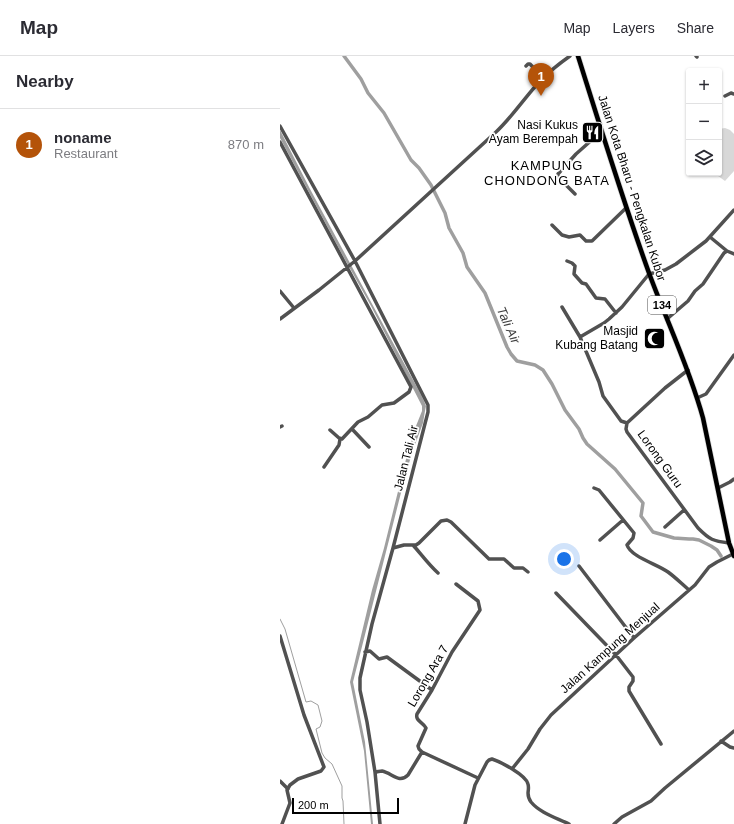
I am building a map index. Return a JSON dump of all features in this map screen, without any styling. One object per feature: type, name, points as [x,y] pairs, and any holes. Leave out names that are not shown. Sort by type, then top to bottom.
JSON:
[{"type":"main road","name":"Jalan Kota Bharu - Pengkalan Kubor","points":[[578,56],[626,208],[698,398],[729,543],[734,555]]},
{"type":"street","points":[[280,319],[319,290],[354,261],[505,123],[543,78],[570,56]]},
{"type":"street","points":[[526,66],[530,64],[543,78]]},
{"type":"street","points":[[725,96],[731,93],[734,94]]},
{"type":"street","name":"Jalan Tali Air","points":[[280,126],[354,261],[428,405],[428,412],[366,652],[359,685],[375,772],[380,824]]},
{"type":"street","points":[[575,194],[559,178],[558,174],[576,154],[594,138],[603,136]]},
{"type":"street","points":[[280,142],[411,387],[409,392],[394,403],[382,405],[368,417],[358,422],[344,438],[340,439]]},
{"type":"street","points":[[552,225],[561,235],[570,237],[580,235],[586,241],[592,241],[626,208]]},
{"type":"street","points":[[580,337],[604,323],[616,313],[650,274],[665,270],[676,264],[706,241],[734,210]]},
{"type":"street","points":[[710,237],[727,251],[734,254]]},
{"type":"street","points":[[667,319],[688,302],[695,290],[703,284],[724,253],[727,251]]},
{"type":"street","points":[[567,261],[575,266],[574,274],[582,283],[586,284],[596,298],[605,299],[616,313]]},
{"type":"street","points":[[280,291],[294,308]]},
{"type":"street","name":"Lorong Guru","points":[[562,307],[580,337],[600,382],[602,396],[622,421],[627,423],[627,432],[698,528],[706,536],[717,541],[729,543]]},
{"type":"street","points":[[698,398],[706,394],[734,355]]},
{"type":"street","points":[[627,423],[665,388],[688,370]]},
{"type":"street","points":[[352,429],[369,447]]},
{"type":"street","points":[[330,430],[340,439]]},
{"type":"street","points":[[324,467],[339,445],[340,439]]},
{"type":"street","points":[[718,488],[734,479]]},
{"type":"street","points":[[594,488],[599,490],[634,533],[633,538],[627,545],[629,549],[636,555],[669,573],[689,590]]},
{"type":"street","points":[[665,527],[684,510]]},
{"type":"street","points":[[393,548],[416,545],[441,521],[448,520],[489,559],[502,558],[514,568],[522,568],[528,572]]},
{"type":"street","points":[[600,540],[623,520]]},
{"type":"street","points":[[413,545],[438,573]]},
{"type":"street","name":"Jalan Kampung Menjual","points":[[512,768],[528,749],[540,729],[551,715],[634,638],[695,585],[709,567],[734,555]]},
{"type":"street","points":[[579,566],[634,638]]},
{"type":"street","name":"Lorong Ara 7","points":[[422,752],[418,746],[426,728],[416,716],[452,652],[480,610],[478,601],[456,584]]},
{"type":"street","points":[[556,593],[616,655],[633,677],[633,681],[629,686],[629,691],[661,744]]},
{"type":"street","points":[[280,636],[304,715],[324,767],[321,771],[298,779],[290,785],[288,789],[290,804],[282,824]]},
{"type":"street","points":[[366,652],[370,651],[379,659],[387,657],[432,690]]},
{"type":"street","points":[[614,824],[622,817],[651,801],[734,731]]},
{"type":"street","points":[[721,741],[734,748]]},
{"type":"street","points":[[375,772],[381,771],[398,778],[405,778],[422,752],[478,778]]},
{"type":"street","points":[[465,824],[472,792],[478,778],[489,760],[492,759],[512,768],[522,776],[528,784],[528,796],[530,801],[535,806],[569,824]]},
{"type":"street","points":[[280,781],[288,789]]},
{"type":"shaded area","points":[[722,128],[730,130],[734,134],[734,171],[725,181],[718,176],[722,176]]},
{"type":"shaded area","points":[[280,130],[426,406],[423,423],[406,473],[353,682],[365,742],[373,824],[371,824],[364,751],[350,682],[408,451],[422,411],[422,406],[371,306],[280,138]]},
{"type":"waterway","name":"Tali Air","points":[[344,56],[361,79],[368,93],[384,113],[411,160],[419,168],[431,185],[445,213],[449,228],[463,253],[467,267],[485,293],[511,354],[517,361],[535,365],[543,370],[565,410],[579,429],[587,444],[615,469],[643,503],[641,516],[653,532],[674,538],[699,540],[717,550],[721,556]]},
{"type":"waterway","points":[[280,619],[285,629],[306,702],[311,701],[318,705],[322,721],[320,727],[316,729],[322,753],[332,764],[342,786],[344,824]]},
{"type":"place","name":"noname","points":[[541,96]]},
{"type":"place","name":"Nasi Kukus Ayam Berempah","points":[[593,132]]},
{"type":"place","name":"Masjid Kubang Batang","points":[[654,338]]},
{"type":"district","name":"KAMPUNG CHONDONG BATA","points":[[547,172]]}]
